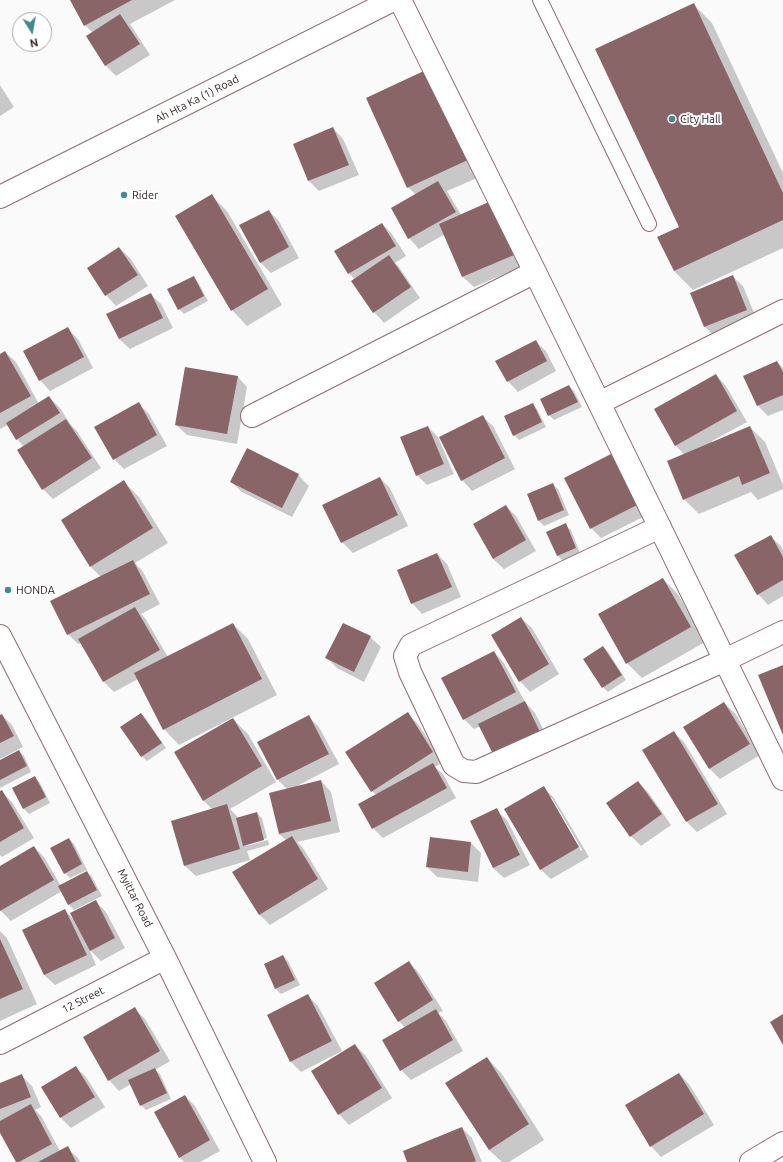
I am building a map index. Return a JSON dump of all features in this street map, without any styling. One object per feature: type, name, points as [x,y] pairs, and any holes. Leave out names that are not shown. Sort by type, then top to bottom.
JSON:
[{"type":"street","name":"Ah Hta Ka (1) Road","points":[[0,198],[394,0]]},
{"type":"street","points":[[400,0],[783,779]]},
{"type":"street","points":[[252,416],[535,272]]},
{"type":"street","points":[[599,403],[783,311]]},
{"type":"street","points":[[660,527],[411,645],[405,656],[410,672],[454,765],[464,771],[476,772],[725,660],[783,632]]},
{"type":"street","name":"Myittar Road","points":[[0,636],[165,958],[265,1162]]},
{"type":"street","name":"12 Street","points":[[0,1042],[165,958]]},
{"type":"street","points":[[751,1162],[783,1143]]},
{"type":"lane","points":[[540,0],[649,224]]},
{"type":"building","points":[[70,0],[132,0],[84,26]]},
{"type":"building","points":[[694,3],[783,193],[783,220],[674,271],[657,237],[679,227],[595,49]]},
{"type":"building","points":[[120,14],[140,44],[105,66],[86,36]]},
{"type":"building","points":[[428,69],[470,159],[407,188],[366,98]]},
{"type":"building","points":[[333,127],[349,165],[308,181],[293,144]]},
{"type":"building","points":[[438,181],[456,212],[408,239],[391,208]]},
{"type":"building","points":[[212,194],[268,289],[231,311],[175,216]]},
{"type":"building","points":[[491,201],[514,255],[462,277],[439,224]]},
{"type":"building","points":[[269,210],[289,247],[260,263],[239,225]]},
{"type":"building","points":[[382,223],[396,246],[348,274],[334,251]]},
{"type":"building","points":[[119,247],[138,275],[105,296],[87,268]]},
{"type":"building","points":[[389,255],[411,287],[373,313],[351,281]]},
{"type":"building","points":[[733,275],[747,310],[704,327],[690,293]]},
{"type":"building","points":[[194,276],[204,296],[178,310],[167,289]]},
{"type":"building","points":[[151,293],[163,318],[119,339],[106,314]]},
{"type":"building","points":[[68,327],[84,357],[39,381],[23,351]]},
{"type":"building","points":[[536,340],[547,361],[507,382],[495,361]]},
{"type":"building","points":[[5,351],[31,396],[0,413],[0,354]]},
{"type":"building","points":[[777,361],[783,372],[783,395],[757,406],[743,376]]},
{"type":"building","points":[[185,367],[238,376],[227,434],[175,425]]},
{"type":"building","points":[[716,374],[737,411],[675,446],[654,409]]},
{"type":"building","points":[[569,385],[578,402],[548,416],[540,399]]},
{"type":"building","points":[[49,396],[60,413],[16,440],[6,423]]},
{"type":"building","points":[[139,402],[157,435],[113,460],[94,427]]},
{"type":"building","points":[[533,403],[542,422],[513,436],[504,416]]},
{"type":"building","points":[[483,415],[505,458],[461,481],[439,437]]},
{"type":"building","points":[[66,419],[92,458],[42,490],[17,450]]},
{"type":"building","points":[[428,426],[444,464],[416,476],[400,437]]},
{"type":"building","points":[[750,426],[770,473],[742,485],[739,476],[683,500],[667,461]]},
{"type":"building","points":[[247,448],[299,474],[282,508],[230,482]]},
{"type":"building","points":[[611,454],[637,505],[590,529],[564,478]]},
{"type":"building","points":[[380,477],[398,515],[341,543],[322,505]]},
{"type":"building","points":[[124,480],[153,528],[90,567],[61,520]]},
{"type":"building","points":[[553,483],[564,510],[538,521],[527,494]]},
{"type":"building","points":[[506,505],[526,540],[493,559],[473,524]]},
{"type":"building","points":[[566,523],[576,548],[557,556],[546,532]]},
{"type":"building","points":[[771,535],[783,557],[783,580],[757,595],[734,555]]},
{"type":"building","points":[[437,553],[452,587],[411,604],[397,570]]},
{"type":"building","points":[[133,560],[150,594],[67,635],[50,601]]},
{"type":"building","points":[[663,578],[691,627],[626,664],[598,614]]},
{"type":"building","points":[[135,607],[160,650],[103,682],[78,639]]},
{"type":"building","points":[[521,617],[549,664],[519,682],[491,635]]},
{"type":"building","points":[[233,623],[262,679],[163,730],[134,673]]},
{"type":"building","points":[[343,623],[371,636],[354,672],[325,658]]},
{"type":"building","points":[[603,646],[622,675],[602,688],[583,659]]},
{"type":"building","points":[[494,651],[516,692],[463,720],[441,678]]},
{"type":"building","points":[[783,665],[783,735],[758,675]]},
{"type":"building","points":[[525,701],[541,734],[494,756],[478,724]]},
{"type":"building","points":[[724,702],[750,744],[709,769],[683,727]]},
{"type":"building","points":[[408,712],[433,752],[371,792],[345,752]]},
{"type":"building","points":[[141,713],[162,743],[141,757],[120,727]]},
{"type":"building","points":[[2,714],[14,736],[0,743],[0,715]]},
{"type":"building","points":[[309,715],[329,754],[277,780],[257,742]]},
{"type":"building","points":[[233,718],[262,766],[203,801],[174,752]]},
{"type":"building","points":[[674,731],[718,804],[686,822],[642,750]]},
{"type":"building","points":[[19,750],[27,766],[0,780],[0,760]]},
{"type":"building","points":[[433,763],[447,788],[372,829],[358,804]]},
{"type":"building","points":[[35,776],[46,797],[23,809],[12,788]]},
{"type":"building","points":[[321,780],[331,821],[279,834],[269,793]]},
{"type":"building","points":[[638,781],[662,814],[630,837],[606,803]]},
{"type":"building","points":[[544,786],[579,847],[540,870],[504,809]]},
{"type":"building","points":[[2,790],[24,828],[0,842],[0,791]]},
{"type":"building","points":[[227,804],[240,849],[184,866],[171,821]]},
{"type":"building","points":[[497,808],[520,855],[493,868],[470,821]]},
{"type":"building","points":[[257,812],[264,840],[243,846],[236,818]]},
{"type":"building","points":[[292,836],[318,879],[259,915],[232,872]]},
{"type":"building","points":[[430,837],[471,842],[468,872],[426,867]]},
{"type":"building","points":[[69,838],[82,864],[64,874],[50,848]]},
{"type":"building","points":[[34,846],[54,880],[0,911],[0,866]]},
{"type":"building","points":[[87,871],[97,890],[68,905],[58,886]]},
{"type":"building","points":[[96,900],[115,938],[90,951],[70,913]]},
{"type":"building","points":[[65,909],[87,955],[44,975],[22,930]]},
{"type":"building","points":[[0,939],[23,989],[0,999]]},
{"type":"building","points":[[283,955],[295,980],[275,989],[264,964]]},
{"type":"building","points":[[409,961],[433,1000],[398,1022],[374,983]]},
{"type":"building","points":[[308,994],[332,1041],[290,1062],[267,1015]]},
{"type":"building","points":[[135,1007],[160,1051],[108,1081],[83,1037]]},
{"type":"building","points":[[436,1009],[453,1040],[400,1071],[382,1040]]},
{"type":"building","points":[[783,1014],[783,1045],[770,1022]]},
{"type":"building","points":[[355,1044],[382,1088],[338,1115],[311,1071]]},
{"type":"building","points":[[487,1057],[529,1124],[489,1150],[445,1083]]},
{"type":"building","points":[[76,1066],[95,1097],[60,1118],[41,1087]]},
{"type":"building","points":[[155,1068],[167,1093],[140,1106],[128,1080]]},
{"type":"building","points":[[679,1073],[704,1114],[650,1147],[625,1105]]},
{"type":"building","points":[[22,1074],[31,1097],[0,1109],[0,1083]]},
{"type":"building","points":[[185,1095],[210,1140],[179,1158],[154,1112]]},
{"type":"building","points":[[31,1104],[52,1144],[19,1162],[16,1162],[0,1133],[0,1121]]},
{"type":"building","points":[[462,1127],[476,1161],[407,1162],[403,1151]]},
{"type":"building","points":[[68,1146],[76,1162],[38,1162]]},
{"type":"place","name":"City Hall","points":[[672,119]]},
{"type":"place","name":"Rider","points":[[124,195]]},
{"type":"place","name":"HONDA","points":[[8,590]]}]
